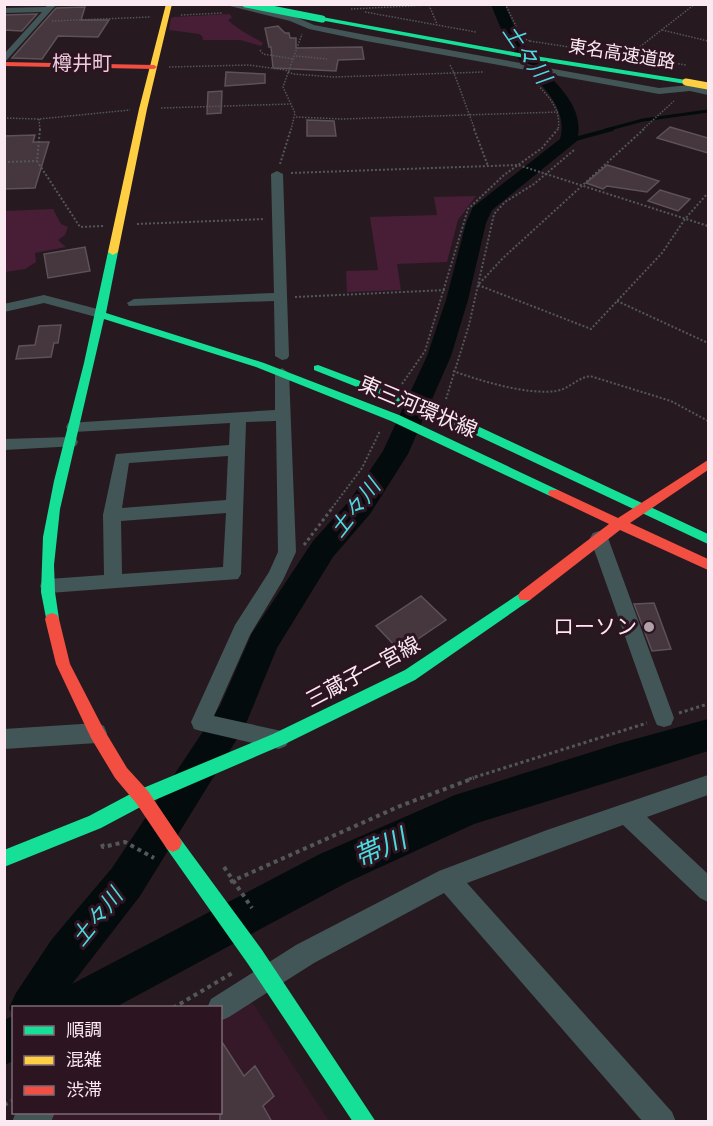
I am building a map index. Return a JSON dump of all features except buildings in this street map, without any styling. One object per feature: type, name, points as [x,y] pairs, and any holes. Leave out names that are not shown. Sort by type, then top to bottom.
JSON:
[{"type":"main road","name":"東名高速道路","points":[[282,4],[326,17]]},
{"type":"main road","name":"東名高速道路","points":[[252,8],[326,17],[527,54],[708,79]]},
{"type":"main road","points":[[167,10],[143,109],[101,310],[53,513],[48,563],[50,610],[63,664],[97,733],[122,773],[148,797],[175,847],[207,893],[252,975],[366,1122]]},
{"type":"main road","points":[[4,62],[154,67]]},
{"type":"main road","name":"東名高速道路","points":[[689,78],[708,86]]},
{"type":"main road","points":[[101,310],[193,329]]},
{"type":"main road","name":"東三河環状線","points":[[101,310],[194,342],[286,361],[440,412],[708,539]]},
{"type":"main road","name":"東三河環状線","points":[[286,361],[392,417],[708,565]]},
{"type":"main road","name":"三蔵子一宮線","points":[[4,859],[95,822],[279,739],[410,675],[548,580],[620,523],[708,464]]},
{"type":"street","points":[[226,4],[252,8],[335,32],[527,54],[659,91],[689,78],[708,92]]},
{"type":"street","points":[[4,11],[51,7]]},
{"type":"street","points":[[4,62],[51,7]]},
{"type":"street","points":[[277,174],[281,297],[286,361],[284,415],[287,552],[277,575],[242,631],[201,722],[279,739]]},
{"type":"street","points":[[134,303],[281,297]]},
{"type":"street","points":[[4,308],[37,299],[101,310]]},
{"type":"street","points":[[4,445],[72,434],[284,415]]},
{"type":"street","points":[[49,586],[232,574],[238,418]]},
{"type":"street","points":[[113,582],[112,515],[123,458],[236,450]]},
{"type":"street","points":[[112,515],[234,506]]},
{"type":"street","points":[[599,538],[664,717]]},
{"type":"street","points":[[4,739],[97,733]]},
{"type":"street","points":[[222,1006],[252,975],[305,954],[447,879],[708,785]]},
{"type":"street","points":[[626,813],[708,890]]},
{"type":"street","points":[[447,879],[662,1122]]},
{"type":"street","points":[[26,1122],[39,1114]]},
{"type":"path","points":[[478,285],[503,258],[658,114],[689,78],[628,56],[527,54],[522,38],[505,4]]},
{"type":"path","points":[[628,56],[695,4]]},
{"type":"path","points":[[351,9],[429,5],[437,24]]},
{"type":"path","points":[[38,22],[167,10],[252,8]]},
{"type":"path","points":[[300,22],[303,36],[283,86],[286,96],[296,111],[277,174],[519,165],[708,226]]},
{"type":"path","points":[[662,30],[708,40]]},
{"type":"path","points":[[260,50],[263,54],[327,59]]},
{"type":"path","points":[[154,67],[249,65],[334,77],[454,73],[488,166]]},
{"type":"path","points":[[399,397],[425,351],[446,290],[468,209],[472,203],[553,140],[560,124],[558,112],[543,90],[530,77]]},
{"type":"path","points":[[4,118],[39,119],[143,109],[291,104]]},
{"type":"path","points":[[295,117],[342,119],[558,112]]},
{"type":"path","points":[[39,119],[42,133],[36,153],[37,161],[80,227],[278,219]]},
{"type":"path","points":[[440,412],[469,324],[494,214],[505,202],[574,150]]},
{"type":"path","points":[[4,162],[37,161]]},
{"type":"path","points":[[478,285],[591,329],[662,253],[684,219],[708,193]]},
{"type":"path","points":[[281,297],[446,290]]},
{"type":"path","points":[[617,301],[708,343]]},
{"type":"path","points":[[453,371],[475,379],[543,392],[567,388],[580,377],[590,376],[672,402],[708,421]]},
{"type":"path","points":[[302,547],[362,468],[392,417]]},
{"type":"path","points":[[207,893],[400,806],[464,781],[708,704]]},
{"type":"path","points":[[95,822],[103,848],[125,842],[161,861]]},
{"type":"path","points":[[228,963],[252,975]]},
{"type":"path","points":[[178,1006],[252,975]]},
{"type":"shaded area","points":[[230,14],[232,18],[228,20],[263,43],[261,46],[240,40],[203,40],[199,34],[169,30],[171,18],[174,17]]},
{"type":"shaded area","points":[[476,196],[458,220],[447,262],[397,264],[401,290],[347,292],[346,271],[378,270],[370,217],[437,215],[434,197]]},
{"type":"shaded area","points":[[53,209],[61,224],[68,227],[65,235],[58,240],[66,247],[35,253],[36,262],[25,269],[5,272],[5,211]]},
{"type":"shaded area","points":[[248,1001],[254,1005],[329,1121],[40,1122],[52,1114],[222,1114],[222,1016]]},
{"type":"waterway","name":"土々川","points":[[32,1006],[67,954],[126,882],[233,715],[263,643],[323,549],[360,507],[395,454],[439,356],[457,300],[476,223],[483,207],[568,141],[571,121],[564,104],[520,50],[507,28],[498,4]]},
{"type":"waterway","points":[[606,130],[643,120],[708,111]]},
{"type":"waterway","points":[[568,141],[612,129]]},
{"type":"waterway","name":"帯川","points":[[74,1006],[334,868],[468,808],[708,735]]},
{"type":"waterway","name":"帯川","points":[[4,1043],[12,1039]]},
{"type":"traffic: fast","points":[[246,4],[322,19]]},
{"type":"traffic: fast","points":[[322,19],[535,58],[686,82]]},
{"type":"traffic: fast","points":[[52,619],[47,565],[49,537],[60,481],[90,363],[113,252]]},
{"type":"traffic: fast","points":[[100,314],[260,365],[395,418],[554,493]]},
{"type":"traffic: fast","points":[[318,368],[467,426],[708,539]]},
{"type":"traffic: fast","points":[[4,859],[95,822],[142,797],[279,739],[410,675],[525,596]]},
{"type":"traffic: fast","points":[[173,843],[255,957],[366,1122]]},
{"type":"traffic: slow","points":[[113,252],[143,109],[169,4]]},
{"type":"traffic: slow","points":[[686,82],[708,86]]},
{"type":"traffic: jam","points":[[4,64],[154,67]]},
{"type":"traffic: jam","points":[[525,596],[620,523],[708,464]]},
{"type":"traffic: jam","points":[[554,493],[708,565]]},
{"type":"traffic: jam","points":[[52,619],[63,664],[97,733],[121,773],[142,797],[173,843]]},
{"type":"place","name":"ローソン","points":[[649,627]]},
{"type":"district","name":"樽井町","points":[[82,63]]}]
